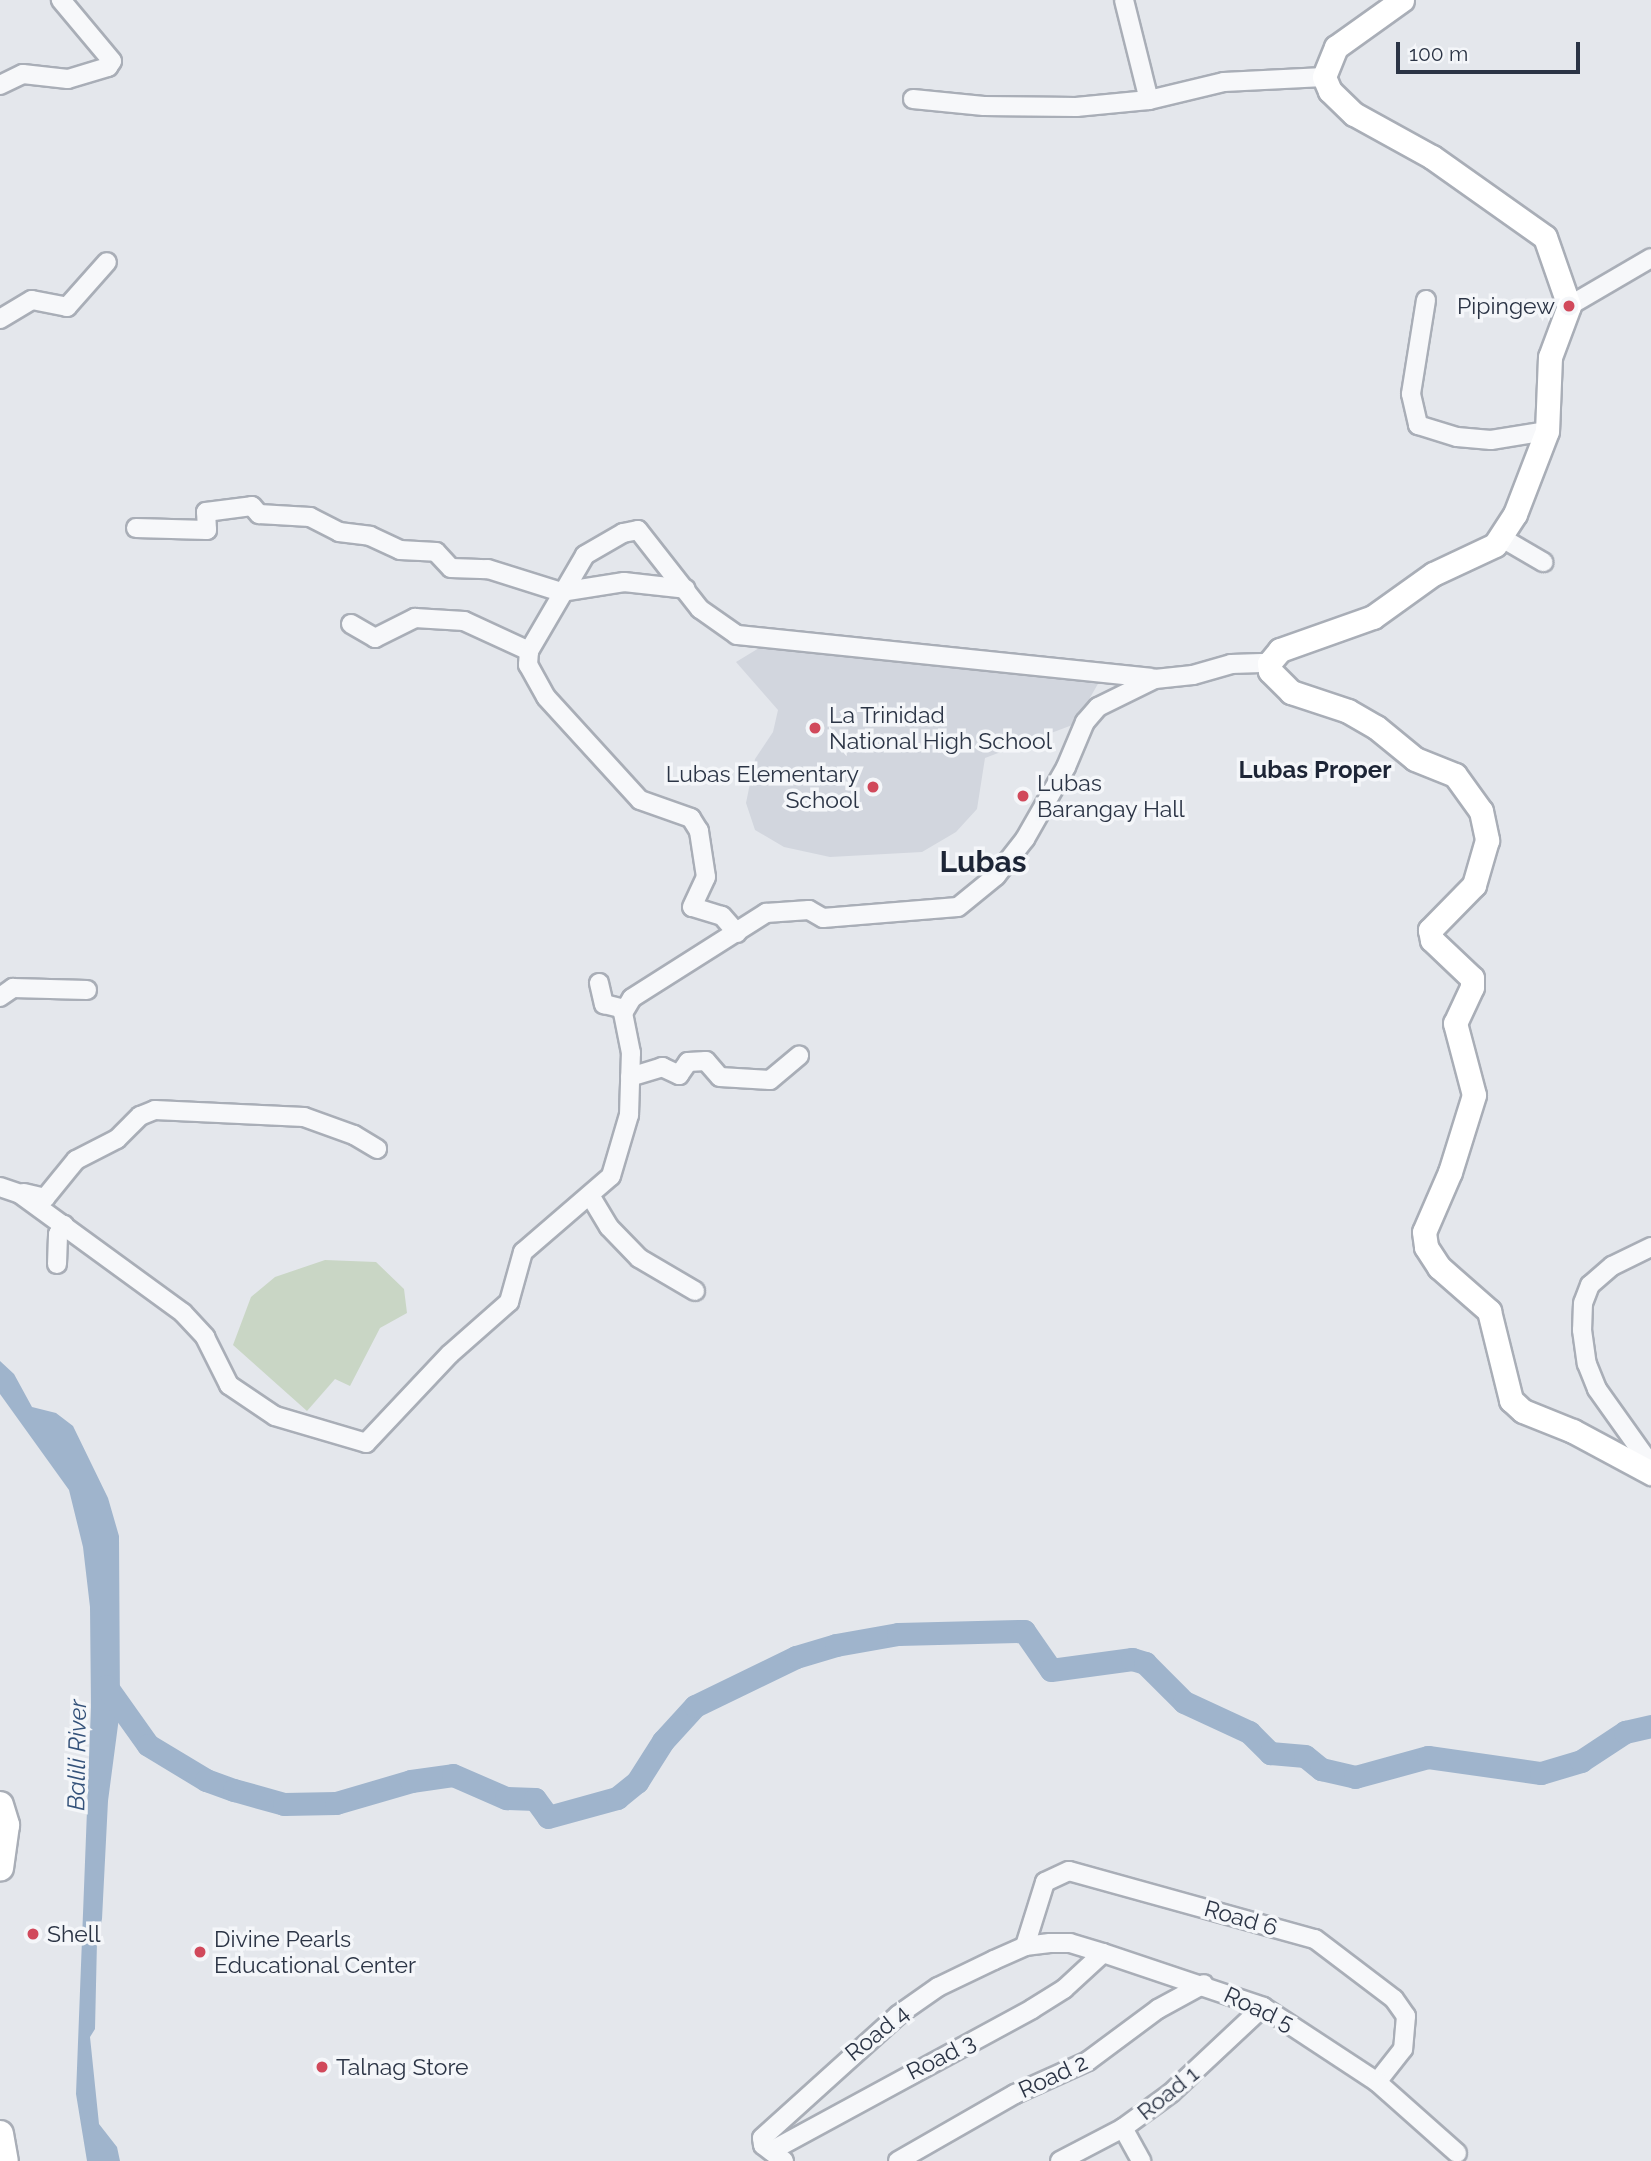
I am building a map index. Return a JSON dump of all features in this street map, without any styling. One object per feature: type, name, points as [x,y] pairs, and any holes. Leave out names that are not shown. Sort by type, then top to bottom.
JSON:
[{"type":"highway","points":[[0,1805],[6,1825],[0,1868]]},
{"type":"highway","points":[[0,2134],[5,2161]]},
{"type":"main road","points":[[1402,0],[1336,47],[1324,77],[1329,91],[1354,114],[1432,157],[1536,227],[1555,257],[1569,306],[1550,357],[1547,431],[1502,538],[1433,574],[1373,617],[1280,650],[1269,663],[1275,680],[1291,692],[1348,711],[1376,727],[1415,760],[1455,775],[1481,811],[1487,840],[1474,885],[1434,921],[1430,930],[1432,940],[1472,978],[1472,987],[1455,1023],[1474,1095],[1450,1172],[1424,1232],[1426,1247],[1439,1267],[1489,1311],[1511,1400],[1523,1411],[1573,1431],[1651,1473]]},
{"type":"street","points":[[0,85],[23,74],[57,79],[85,76],[108,56],[61,0]]},
{"type":"street","points":[[1124,0],[1149,100]]},
{"type":"street","points":[[913,99],[1034,109],[1149,100],[1224,82],[1324,77]]},
{"type":"street","points":[[1569,306],[1651,258]]},
{"type":"street","points":[[0,319],[32,300],[67,307],[107,262]]},
{"type":"street","points":[[1426,300],[1411,394],[1418,425],[1457,437],[1491,440],[1547,431]]},
{"type":"street","points":[[136,528],[207,530],[206,512],[252,506],[259,514],[310,517],[339,532],[370,536],[400,550],[436,552],[451,568],[468,572],[488,569],[561,592],[624,582],[686,589]]},
{"type":"street","points":[[737,933],[722,916],[692,907],[706,877],[699,831],[691,818],[655,808],[628,788],[546,697],[528,665],[529,651],[558,607],[561,592],[585,555],[630,530],[645,535],[714,622],[737,635],[772,642],[877,647],[1014,667],[1155,678],[1193,675],[1231,664],[1269,663]]},
{"type":"street","points":[[1502,538],[1543,562]]},
{"type":"street","points":[[351,624],[375,638],[415,618],[464,621],[529,651]]},
{"type":"street","points":[[20,1194],[191,1320],[229,1385],[275,1416],[364,1443],[450,1354],[509,1302],[523,1252],[591,1198],[611,1176],[622,1150],[630,1077],[624,1009],[632,998],[766,913],[783,909],[809,910],[823,918],[958,907],[996,876],[1025,839],[1066,767],[1085,722],[1098,708],[1155,678]]},
{"type":"street","points":[[599,983],[604,1004],[624,1009]]},
{"type":"street","points":[[0,997],[13,988],[88,990]]},
{"type":"street","points":[[630,1077],[662,1066],[679,1075],[688,1062],[706,1061],[720,1077],[770,1080],[799,1056]]},
{"type":"street","points":[[0,1187],[45,1198],[76,1160],[117,1139],[140,1116],[155,1110],[304,1117],[354,1135],[377,1149]]},
{"type":"street","points":[[591,1198],[609,1227],[639,1258],[695,1292]]},
{"type":"street","points":[[57,1264],[58,1234],[64,1225]]},
{"type":"street","points":[[1651,1247],[1612,1266],[1590,1285],[1583,1303],[1582,1330],[1587,1364],[1597,1389],[1651,1465]]},
{"type":"street","name":"Road 6","points":[[1025,1946],[1045,1882],[1069,1871],[1315,1939],[1394,1999],[1406,2016],[1403,2049],[1377,2081]]},
{"type":"street","name":"Road 5","points":[[1025,1946],[1070,1943],[1204,1984],[1263,2007],[1377,2081],[1457,2153]]},
{"type":"street","name":"Road 4","points":[[778,2156],[761,2142],[771,2129],[898,2015],[938,1987],[1025,1946]]},
{"type":"street","name":"Road 3","points":[[778,2156],[1032,2009],[1064,1989],[1103,1953]]},
{"type":"street","name":"Road 2","points":[[898,2161],[1015,2094],[1088,2061],[1158,2009],[1204,1984]]},
{"type":"street","name":"Road 1","points":[[1060,2161],[1123,2128],[1171,2093],[1263,2007]]},
{"type":"street","points":[[1123,2128],[1141,2161]]},
{"type":"shaded area","points":[[764,645],[1099,682],[1075,724],[985,758],[977,809],[956,832],[922,852],[830,857],[784,847],[755,830],[746,803],[755,759],[773,732],[778,710],[736,662]]},
{"type":"green space","points":[[325,1260],[376,1262],[404,1289],[407,1313],[380,1328],[350,1386],[335,1379],[307,1411],[233,1345],[251,1297],[275,1277]]},
{"type":"water","points":[[0,1361],[14,1374],[32,1407],[56,1413],[73,1426],[108,1498],[119,1536],[120,1710],[108,1801],[102,1919],[97,1941],[95,2029],[90,2037],[99,2124],[117,2147],[120,2161],[87,2161],[76,2094],[91,1707],[90,1607],[83,1547],[69,1490],[0,1394]]},
{"type":"waterway","points":[[106,1686],[148,1745],[206,1780],[234,1790],[284,1804],[336,1803],[411,1781],[453,1775],[506,1798],[535,1799],[548,1817],[617,1798],[637,1782],[663,1741],[695,1706],[796,1657],[836,1645],[898,1634],[1024,1631],[1051,1670],[1132,1659],[1145,1663],[1184,1702],[1249,1732],[1270,1753],[1305,1756],[1321,1769],[1355,1777],[1428,1757],[1541,1773],[1581,1761],[1625,1732],[1651,1726]]},
{"type":"place","name":"Pipingew","points":[[1569,306]]},
{"type":"place","name":"La Trinidad National High School","points":[[815,728]]},
{"type":"place","name":"Lubas Elementary School","points":[[873,787]]},
{"type":"place","name":"Lubas Barangay Hall","points":[[1023,796]]},
{"type":"place","name":"Shell","points":[[33,1934]]},
{"type":"place","name":"Divine Pearls Educational Center","points":[[200,1952]]},
{"type":"place","name":"Talnag Store","points":[[322,2067]]},
{"type":"district","name":"Lubas Proper","points":[[1315,770]]},
{"type":"district","name":"Lubas","points":[[983,862]]},
{"type":"water label","name":"Balili River","points":[[77,1755]]}]
